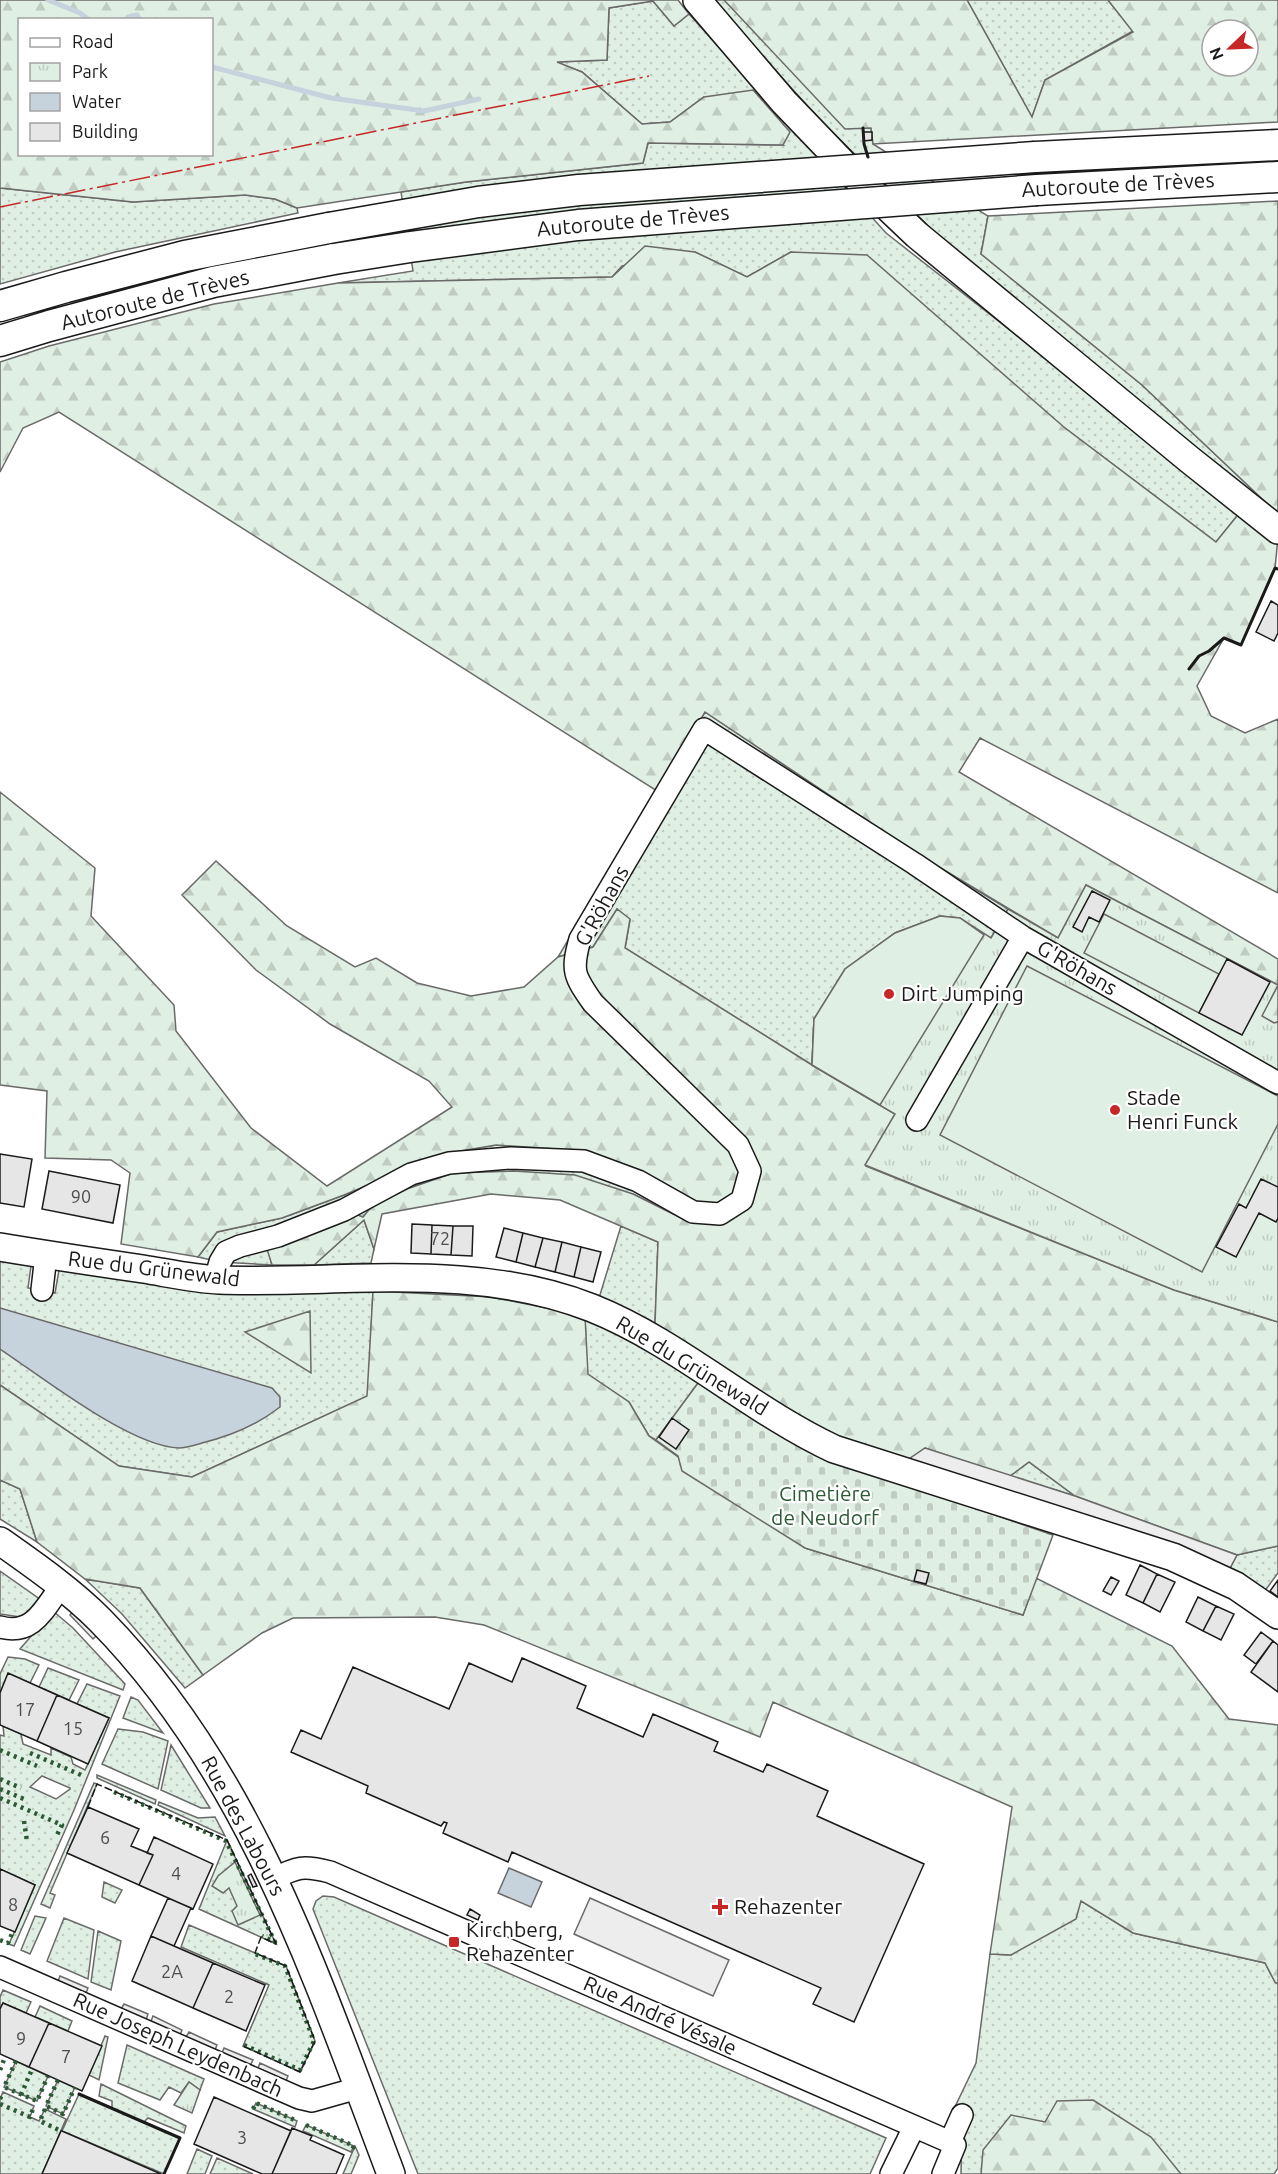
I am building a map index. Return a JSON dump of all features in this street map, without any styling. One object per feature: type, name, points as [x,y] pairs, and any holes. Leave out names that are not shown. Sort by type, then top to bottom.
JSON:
[{"type":"highway","name":"Autoroute de Trèves","points":[[0,306],[66,286],[185,256],[467,204],[579,190],[1035,157],[1278,145]]},
{"type":"highway","name":"Autoroute de Trèves","points":[[0,341],[213,282],[420,245],[578,225],[1037,190],[1278,177]]},
{"type":"main road","points":[[697,0],[784,102],[858,179],[917,235],[1278,530]]},
{"type":"main road","name":"Rue du Grünewald","points":[[0,1247],[215,1280],[458,1278],[536,1291],[591,1308],[650,1336],[804,1434],[834,1449],[1173,1557],[1236,1586],[1278,1615]]},
{"type":"main road","name":"Rue des Labours","points":[[0,1541],[62,1586],[105,1626],[132,1654],[170,1702],[206,1754],[234,1802],[273,1879],[309,1960],[391,2174]]},
{"type":"street","name":"G'Röhans","points":[[215,1280],[220,1262],[226,1252],[278,1236],[344,1210],[411,1174],[449,1163],[511,1158],[584,1161],[638,1181],[693,1212],[720,1214],[742,1200],[750,1171],[738,1145],[593,1003],[579,982],[574,962],[580,939],[704,729],[915,864],[1023,937],[1278,1083]]},
{"type":"street","points":[[917,1120],[1023,937]]},
{"type":"street","points":[[42,1290],[46,1255]]},
{"type":"street","points":[[0,1627],[22,1629],[35,1621],[62,1586]]},
{"type":"street","name":"Rue André Vésale","points":[[273,1879],[291,1870],[309,1866],[330,1872],[950,2142]]},
{"type":"street","name":"Rue Joseph Leydenbach","points":[[0,1966],[299,2098],[312,2101],[358,2088]]},
{"type":"street","points":[[943,2174],[956,2145],[950,2142],[962,2115]]},
{"type":"street","points":[[891,2174],[914,2127]]},
{"type":"green space","points":[[0,0],[678,0],[689,14],[674,26],[653,1],[609,8],[607,60],[557,62],[582,72],[642,124],[670,122],[704,97],[753,90],[790,132],[783,145],[648,143],[643,163],[466,182],[297,208],[275,199],[245,195],[133,202],[0,188]]},
{"type":"green space","points":[[712,0],[724,0],[871,128],[873,144],[988,216],[981,254],[1142,385],[1278,514],[963,260],[822,122]]},
{"type":"green space","points":[[724,0],[967,0],[1032,117],[1045,80],[1133,32],[1108,0],[1278,0],[1278,122],[873,144],[871,128],[845,129]]},
{"type":"green space","points":[[967,0],[1108,0],[1133,31],[1045,80],[1032,117]]},
{"type":"green space","points":[[653,1],[674,26],[689,14],[886,233],[1241,511],[1216,542],[1065,428],[791,252],[747,277],[695,252],[622,266],[612,277],[338,283],[413,271],[401,192],[466,182],[643,163],[648,143],[783,145],[704,97],[670,122],[642,124],[582,72],[555,62],[607,60],[609,8]]},
{"type":"green space","points":[[0,188],[133,202],[245,195],[275,199],[297,208],[298,213],[115,252],[0,284]]},
{"type":"green space","points":[[1278,201],[1278,514],[1142,385],[981,254],[988,216]]},
{"type":"green space","points":[[645,246],[695,252],[747,277],[791,252],[867,255],[1065,428],[1216,542],[1241,511],[1278,538],[1275,568],[1241,645],[1224,638],[1197,686],[1211,716],[1245,733],[1278,719],[1278,893],[980,738],[959,772],[1278,959],[1278,985],[1086,885],[1058,938],[919,855],[705,712],[657,791],[59,412],[23,428],[0,472],[0,362],[49,346],[214,304],[338,283],[612,277]]},
{"type":"green space","points":[[705,712],[919,855],[1008,909],[991,938],[984,935],[814,1018],[812,1065],[625,948],[630,920],[617,909],[593,947],[558,957]]},
{"type":"green space","points":[[0,792],[95,868],[91,916],[174,1005],[176,1031],[251,1128],[327,1186],[452,1107],[429,1081],[330,1024],[256,970],[182,895],[216,861],[287,926],[355,967],[376,958],[417,983],[471,996],[524,987],[558,957],[593,947],[617,909],[630,919],[625,948],[895,1114],[866,1166],[1174,1290],[1278,1322],[1278,1546],[1237,1555],[1075,1496],[1029,1462],[1010,1476],[925,1448],[906,1461],[810,1428],[655,1324],[658,1242],[560,1200],[491,1194],[382,1214],[374,1249],[364,1220],[314,1265],[272,1265],[267,1249],[353,1213],[363,1217],[372,1206],[407,1189],[453,1173],[514,1171],[575,1175],[633,1194],[687,1221],[719,1214],[642,1171],[584,1151],[496,1145],[443,1154],[282,1218],[217,1232],[198,1257],[121,1244],[130,1173],[111,1160],[45,1158],[47,1091],[0,1085]]},
{"type":"green space","points":[[1086,885],[1278,985],[1262,1016],[1274,1023],[1278,1022],[1278,1322],[1174,1290],[865,1165],[895,1114],[812,1065],[814,1019],[845,969],[895,933],[940,916],[960,918],[991,938],[1008,909],[1058,938]]},
{"type":"green space","points":[[1104,914],[1219,974],[1199,1013],[1084,953]]},
{"type":"green space","name":"Dirt Jumping","points":[[940,916],[960,918],[984,935],[880,1105],[812,1065],[814,1019],[845,969],[895,933]]},
{"type":"green space","name":"Stade Henri Funck","points":[[1027,966],[1278,1096],[1278,1124],[1202,1272],[940,1135]]},
{"type":"green space","points":[[1278,985],[1278,1022],[1274,1023],[1261,1016]]},
{"type":"green space","points":[[496,1145],[584,1151],[642,1171],[720,1214],[687,1221],[633,1194],[453,1173],[407,1189],[372,1206],[363,1217],[268,1249],[272,1265],[220,1262],[198,1257],[217,1232],[282,1218],[443,1154]]},
{"type":"green space","points":[[364,1220],[374,1249],[371,1263],[314,1265]]},
{"type":"green space","points":[[621,1226],[658,1242],[655,1324],[599,1298]]},
{"type":"green space","points":[[0,1261],[31,1266],[28,1288],[55,1293],[59,1270],[373,1291],[368,1396],[192,1477],[119,1466],[0,1385]]},
{"type":"green space","points":[[373,1291],[492,1297],[585,1316],[588,1374],[629,1402],[649,1436],[805,1548],[1023,1615],[1036,1578],[1172,1646],[1229,1719],[1278,1725],[1278,1984],[1265,1963],[1133,1933],[1081,1901],[1076,1919],[1011,1955],[990,1954],[1012,1807],[773,1702],[760,1737],[484,1625],[435,1617],[293,1618],[262,1633],[203,1675],[140,1588],[85,1579],[37,1542],[20,1489],[0,1480],[0,1385],[119,1466],[192,1477],[367,1396]]},
{"type":"green space","points":[[310,1311],[311,1373],[245,1332]]},
{"type":"green space","points":[[585,1316],[701,1379],[656,1440],[649,1436],[629,1402],[587,1374]]},
{"type":"green space","name":"Cimetière de Neudorf","points":[[701,1379],[837,1461],[1053,1535],[1023,1615],[805,1548],[682,1471],[678,1456],[656,1440]]},
{"type":"green space","points":[[1029,1462],[1075,1496],[1010,1476]]},
{"type":"green space","points":[[0,1480],[20,1489],[37,1542],[0,1519]]},
{"type":"green space","points":[[1278,1546],[1278,1573],[1264,1592],[1228,1572],[1237,1555]]},
{"type":"green space","points":[[0,1571],[41,1600],[27,1618],[0,1614]]},
{"type":"green space","points":[[85,1579],[140,1588],[203,1675],[185,1688],[122,1614]]},
{"type":"green space","points":[[53,1611],[73,1628],[125,1684],[123,1690],[20,1649]]},
{"type":"green space","points":[[8,1657],[25,1659],[39,1665],[30,1683],[8,1674],[0,1693],[0,1674]]},
{"type":"green space","points":[[48,1668],[79,1680],[69,1700],[39,1687]]},
{"type":"green space","points":[[87,1684],[120,1696],[74,1810],[14,1946],[9,1944],[35,1885],[0,1869],[0,1735],[4,1736],[3,1726],[21,1734],[23,1744],[51,1755],[51,1748],[71,1757],[73,1764],[85,1770],[109,1718],[77,1704]],"holes":[[[42,1776],[70,1788],[56,1799],[30,1787]]]},
{"type":"green space","points":[[131,1697],[138,1700],[163,1733],[123,1718]]},
{"type":"green space","points":[[118,1729],[143,1732],[168,1741],[158,1789],[102,1764]]},
{"type":"green space","points":[[171,1745],[210,1808],[201,1808],[161,1790]]},
{"type":"green space","points":[[97,1775],[156,1800],[155,1804],[97,1778]]},
{"type":"green space","points":[[94,1783],[97,1784],[50,1893],[55,1895],[50,1908],[41,1904]]},
{"type":"green space","points":[[159,1802],[198,1818],[215,1817],[225,1836],[158,1805]]},
{"type":"green space","points":[[227,1840],[276,1944],[199,1909]]},
{"type":"green space","points":[[235,1862],[260,1915],[238,1925],[232,1911],[237,1906],[229,1888],[223,1893],[212,1886],[218,1876]]},
{"type":"green space","points":[[104,1882],[122,1890],[115,1903],[102,1897]]},
{"type":"green space","points":[[323,1896],[334,1897],[886,2138],[870,2174],[418,2174],[313,1909],[316,1901]]},
{"type":"green space","points":[[1080,1900],[1133,1933],[1265,1963],[1278,1984],[1278,2168],[1274,2174],[961,2174],[962,2115],[953,2111],[976,2063],[990,1954],[1011,1955]]},
{"type":"green space","points":[[35,1916],[46,1918],[30,1954],[21,1950]]},
{"type":"green space","points":[[64,1918],[94,1930],[88,1979],[47,1961]]},
{"type":"green space","points":[[189,1925],[286,1966],[315,2041],[300,2072],[243,2046],[269,1985],[181,1947]]},
{"type":"green space","points":[[98,1931],[121,1941],[111,1990],[91,1982]]},
{"type":"green space","points":[[3,1990],[31,2002],[26,2013],[3,2003],[0,2009],[0,1997]]},
{"type":"green space","points":[[40,2006],[72,2021],[68,2031],[35,2017]]},
{"type":"green space","points":[[105,2036],[108,2037],[99,2080],[89,2075]]},
{"type":"green space","points":[[127,2045],[204,2079],[200,2090],[189,2082],[181,2093],[169,2087],[160,2100],[118,2083]]},
{"type":"green space","points":[[16,2061],[48,2076],[37,2101],[4,2087]]},
{"type":"green space","points":[[58,2080],[75,2087],[63,2114],[46,2106]]},
{"type":"green space","points":[[189,2082],[200,2090],[192,2113],[174,2105]]},
{"type":"green space","points":[[101,2084],[186,2126],[184,2133],[148,2118],[144,2122],[180,2138],[164,2174],[62,2131],[79,2094],[112,2108],[112,2101],[99,2096]]},
{"type":"green space","points":[[3,2092],[34,2106],[30,2117],[39,2121],[45,2109],[66,2119],[42,2174],[0,2174],[0,2099]]},
{"type":"green space","points":[[1093,2100],[1151,2137],[1181,2174],[981,2174],[983,2150],[1011,2115],[1045,2122],[1057,2101]]},
{"type":"green space","points":[[256,2103],[297,2121],[295,2127],[253,2109]]},
{"type":"green space","points":[[306,2125],[354,2146],[351,2152],[303,2131]]},
{"type":"green space","points":[[355,2146],[359,2155],[351,2174],[343,2174]]},
{"type":"green space","points":[[197,2149],[212,2156],[205,2174],[187,2174]]},
{"type":"green space","points":[[217,2158],[253,2174],[210,2174]]},
{"type":"shaded area","points":[[925,1448],[1075,1496],[1237,1555],[1228,1572],[906,1461]]},
{"type":"shaded area","points":[[73,1611],[97,1635],[93,1639],[70,1615]]},
{"type":"shaded area","points":[[590,1898],[729,1960],[713,1996],[574,1934]]},
{"type":"shaded area","points":[[60,1976],[88,1988],[86,1993],[58,1981]]},
{"type":"shaded area","points":[[124,2004],[148,2014],[146,2020],[121,2009]]},
{"type":"shaded area","points":[[153,2016],[182,2030],[180,2035],[151,2021]]},
{"type":"shaded area","points":[[189,2032],[217,2045],[215,2050],[186,2037]]},
{"type":"shaded area","points":[[224,2048],[253,2060],[250,2066],[222,2053]]},
{"type":"shaded area","points":[[260,2063],[288,2076],[286,2081],[258,2068]]},
{"type":"water","points":[[0,1308],[272,1388],[280,1397],[280,1407],[253,1424],[223,1437],[182,1448],[159,1445],[112,1424],[87,1409],[0,1349]]},
{"type":"water","points":[[509,1868],[542,1882],[531,1907],[498,1893]]},
{"type":"building","points":[[863,132],[872,132],[872,140],[864,141]]},
{"type":"building","points":[[1271,601],[1278,605],[1278,633],[1274,641],[1256,632]]},
{"type":"building","points":[[1092,891],[1110,900],[1099,922],[1089,917],[1082,932],[1073,927]]},
{"type":"building","points":[[1227,959],[1270,982],[1242,1035],[1199,1013]]},
{"type":"building","points":[[0,1154],[32,1159],[24,1207],[0,1203]]},
{"type":"building","points":[[49,1171],[120,1185],[113,1223],[42,1209]]},
{"type":"building","points":[[1261,1179],[1278,1187],[1278,1218],[1276,1222],[1259,1213],[1236,1257],[1216,1247],[1239,1204],[1246,1208]]},
{"type":"building","points":[[412,1224],[432,1225],[431,1254],[411,1253]]},
{"type":"building","points":[[432,1225],[453,1226],[451,1255],[431,1254]]},
{"type":"building","points":[[453,1226],[473,1226],[472,1256],[451,1255]]},
{"type":"building","points":[[504,1228],[523,1233],[516,1262],[496,1257]]},
{"type":"building","points":[[523,1233],[543,1238],[535,1267],[516,1262]]},
{"type":"building","points":[[543,1238],[562,1242],[555,1272],[535,1267]]},
{"type":"building","points":[[562,1242],[581,1247],[574,1277],[555,1272]]},
{"type":"building","points":[[581,1247],[601,1252],[593,1282],[574,1277]]},
{"type":"building","points":[[672,1418],[689,1430],[676,1449],[659,1437]]},
{"type":"building","points":[[1140,1565],[1157,1574],[1143,1603],[1126,1595]]},
{"type":"building","points":[[917,1570],[929,1573],[926,1584],[914,1581]]},
{"type":"building","points":[[1157,1574],[1175,1582],[1160,1612],[1143,1603]]},
{"type":"building","points":[[1111,1577],[1119,1581],[1111,1595],[1103,1591]]},
{"type":"building","points":[[1278,1580],[1278,1597],[1270,1591]]},
{"type":"building","points":[[1198,1597],[1216,1606],[1203,1631],[1186,1622]]},
{"type":"building","points":[[1216,1606],[1234,1614],[1221,1640],[1203,1631]]},
{"type":"building","points":[[1261,1632],[1273,1641],[1256,1664],[1244,1655]]},
{"type":"building","points":[[1273,1641],[1278,1645],[1278,1692],[1251,1672]]},
{"type":"building","name":"Rehazenter","points":[[522,1658],[586,1686],[577,1708],[643,1737],[653,1714],[718,1742],[714,1751],[763,1772],[767,1764],[828,1791],[817,1816],[924,1864],[854,2022],[813,2004],[821,1988],[512,1852],[508,1862],[443,1833],[447,1823],[444,1822],[441,1826],[366,1793],[368,1786],[291,1752],[301,1730],[321,1739],[353,1667],[449,1709],[469,1663],[512,1682]]},
{"type":"building","points":[[8,1673],[57,1695],[37,1741],[0,1725],[0,1693]]},
{"type":"building","points":[[57,1695],[109,1718],[88,1764],[37,1741]]},
{"type":"building","points":[[88,1807],[139,1829],[131,1846],[153,1855],[139,1885],[67,1853]]},
{"type":"building","points":[[154,1837],[213,1864],[193,1909],[139,1885],[153,1855],[147,1853]]},
{"type":"building","points":[[0,1869],[35,1885],[15,1932],[0,1926]]},
{"type":"building","points":[[251,1874],[257,1886],[253,1887],[248,1876]]},
{"type":"building","points":[[168,1898],[191,1908],[174,1946],[151,1936]]},
{"type":"building","points":[[470,1909],[480,1915],[478,1920],[467,1915]]},
{"type":"building","points":[[151,1936],[213,1963],[193,2008],[132,1981]]},
{"type":"building","points":[[213,1963],[265,1985],[246,2031],[193,2008]]},
{"type":"building","points":[[3,2003],[49,2023],[29,2067],[0,2054],[0,2009]]},
{"type":"building","points":[[49,2023],[102,2046],[82,2091],[29,2067]]},
{"type":"building","points":[[214,2097],[291,2131],[272,2174],[262,2174],[194,2144]]},
{"type":"building","points":[[292,2128],[312,2136],[310,2140],[344,2155],[336,2174],[272,2174]]},
{"type":"building","points":[[62,2131],[161,2174],[42,2174]]},
{"type":"waterway","points":[[48,0],[80,13],[86,18]]},
{"type":"waterway","points":[[127,18],[137,15],[139,18]]},
{"type":"waterway","points":[[213,67],[331,98],[424,111],[479,99]]},
{"type":"hedge","points":[[0,1750],[37,1766]]},
{"type":"hedge","points":[[30,1753],[81,1775]]},
{"type":"hedge","points":[[0,1779],[21,1788]]},
{"type":"hedge","points":[[0,1789],[24,1799]]},
{"type":"hedge","points":[[114,1792],[226,1841],[275,1942],[262,1936]]},
{"type":"hedge","points":[[0,1798],[62,1825],[57,1835]]},
{"type":"hedge","points":[[24,1821],[27,1841]]},
{"type":"hedge","points":[[0,1940],[8,1943],[13,1931]]},
{"type":"hedge","points":[[244,2045],[300,2070],[314,2041],[285,1966],[255,1954]]},
{"type":"hedge","points":[[0,2070],[5,2057]]},
{"type":"hedge","points":[[16,2061],[4,2087],[37,2101],[48,2076]]},
{"type":"hedge","points":[[21,2095],[32,2069]]},
{"type":"hedge","points":[[58,2080],[46,2106],[63,2114],[75,2087]]},
{"type":"hedge","points":[[0,2099],[3,2092]]},
{"type":"hedge","points":[[253,2109],[256,2103],[297,2121]]},
{"type":"hedge","points":[[0,2104],[30,2117],[34,2106]]},
{"type":"hedge","points":[[45,2109],[40,2121],[61,2131]]},
{"type":"hedge","points":[[306,2125],[354,2146],[351,2152]]},
{"type":"fence","points":[[88,1807],[97,1784],[227,1840],[276,1944],[261,1937],[255,1953],[286,1966],[315,2041],[300,2072],[243,2046]]},
{"type":"wall","points":[[863,128],[868,157]]},
{"type":"wall","points":[[1189,669],[1199,656],[1224,638],[1241,645],[1275,568],[1278,569]]},
{"type":"wall","points":[[79,2094],[180,2138],[164,2174]]},
{"type":"power","points":[[0,207],[649,76]]},
{"type":"place","name":"Dirt Jumping","points":[[889,994]]},
{"type":"place","name":"Stade Henri Funck","points":[[1115,1110]]},
{"type":"place","name":"Rehazenter","points":[[720,1907]]},
{"type":"place","name":"Kirchberg, Rehazenter","points":[[454,1942]]}]
